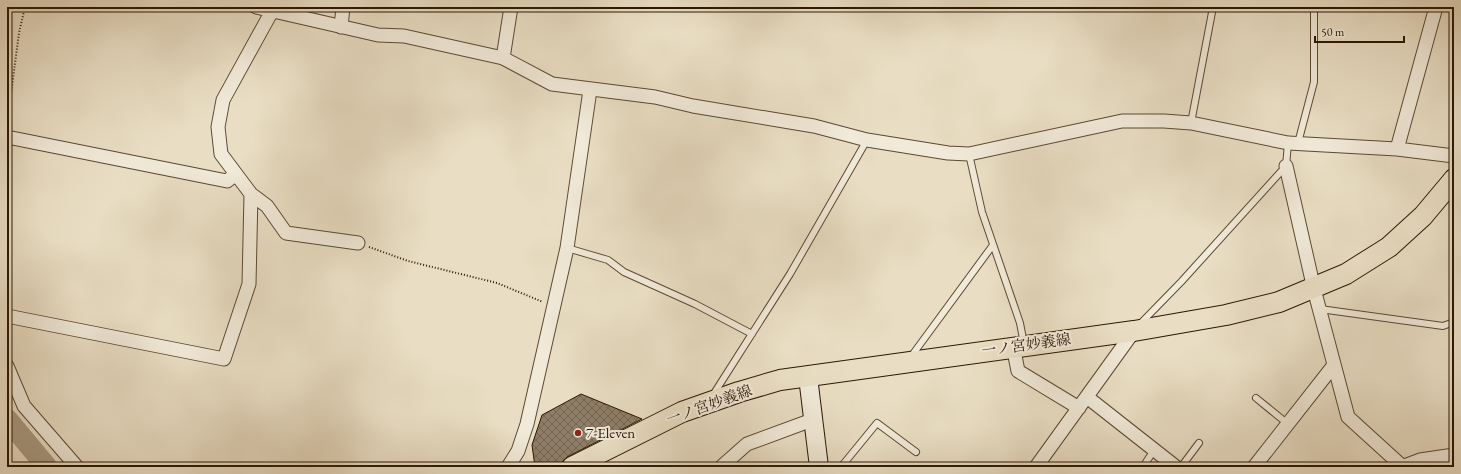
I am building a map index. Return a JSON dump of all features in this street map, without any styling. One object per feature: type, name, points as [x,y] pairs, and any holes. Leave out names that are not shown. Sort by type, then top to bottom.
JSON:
[{"type":"main road","name":"一ノ宮妙義線","points":[[572,467],[682,412],[708,402],[780,380],[907,361],[1134,331],[1256,308],[1279,302],[1314,289],[1367,262],[1389,247],[1423,216],[1454,179]]},
{"type":"street","points":[[256,7],[378,35],[404,36],[503,58],[552,84],[655,97],[693,106],[814,126],[867,140],[948,153],[969,154],[1122,121],[1164,121],[1191,123],[1293,143],[1397,149],[1454,156]]},
{"type":"street","points":[[341,27],[343,7]]},
{"type":"street","points":[[503,58],[511,7]]},
{"type":"street","points":[[1397,149],[1436,7]]},
{"type":"street","points":[[272,11],[223,100],[218,126],[221,154],[251,194],[267,206],[286,233],[358,243]]},
{"type":"street","points":[[508,467],[518,451],[527,424],[567,248],[590,90]]},
{"type":"street","points":[[7,137],[226,181],[236,174]]},
{"type":"street","points":[[1286,166],[1314,289],[1348,417],[1404,466],[1420,460],[1454,455]]},
{"type":"street","points":[[7,316],[224,359],[249,284],[251,194]]},
{"type":"street","points":[[1036,467],[1134,331]]},
{"type":"street","points":[[1019,346],[1018,371],[1079,408]]},
{"type":"street","points":[[1254,467],[1334,365]]},
{"type":"street","points":[[7,366],[24,406],[77,467]]},
{"type":"street","points":[[808,376],[818,467]]},
{"type":"street","points":[[1087,397],[1176,467]]},
{"type":"street","points":[[721,467],[747,444],[812,420]]},
{"type":"lane","points":[[1191,123],[1213,7]]},
{"type":"lane","points":[[1134,331],[1181,282],[1286,166],[1314,82],[1314,7]]},
{"type":"lane","points":[[708,402],[790,274],[867,140]]},
{"type":"lane","points":[[969,154],[982,212],[1020,323],[1019,346]]},
{"type":"lane","points":[[907,361],[993,245]]},
{"type":"lane","points":[[567,248],[608,260],[624,272],[695,304],[752,334]]},
{"type":"lane","points":[[1320,309],[1443,326],[1454,322]]},
{"type":"lane","points":[[1256,398],[1288,424]]},
{"type":"lane","points":[[841,467],[877,423],[916,452]]},
{"type":"lane","points":[[1181,467],[1199,442]]},
{"type":"lane","points":[[1143,467],[1154,450]]},
{"type":"path","points":[[7,128],[19,33],[25,7]]},
{"type":"path","points":[[358,243],[408,261],[497,282],[553,307]]},
{"type":"building","name":"7-Eleven","points":[[581,394],[642,419],[567,457],[562,463],[553,467],[535,467],[532,445],[542,415]]},
{"type":"waterway","points":[[7,419],[47,467]]},
{"type":"place","name":"7-Eleven","points":[[578,433]]}]
